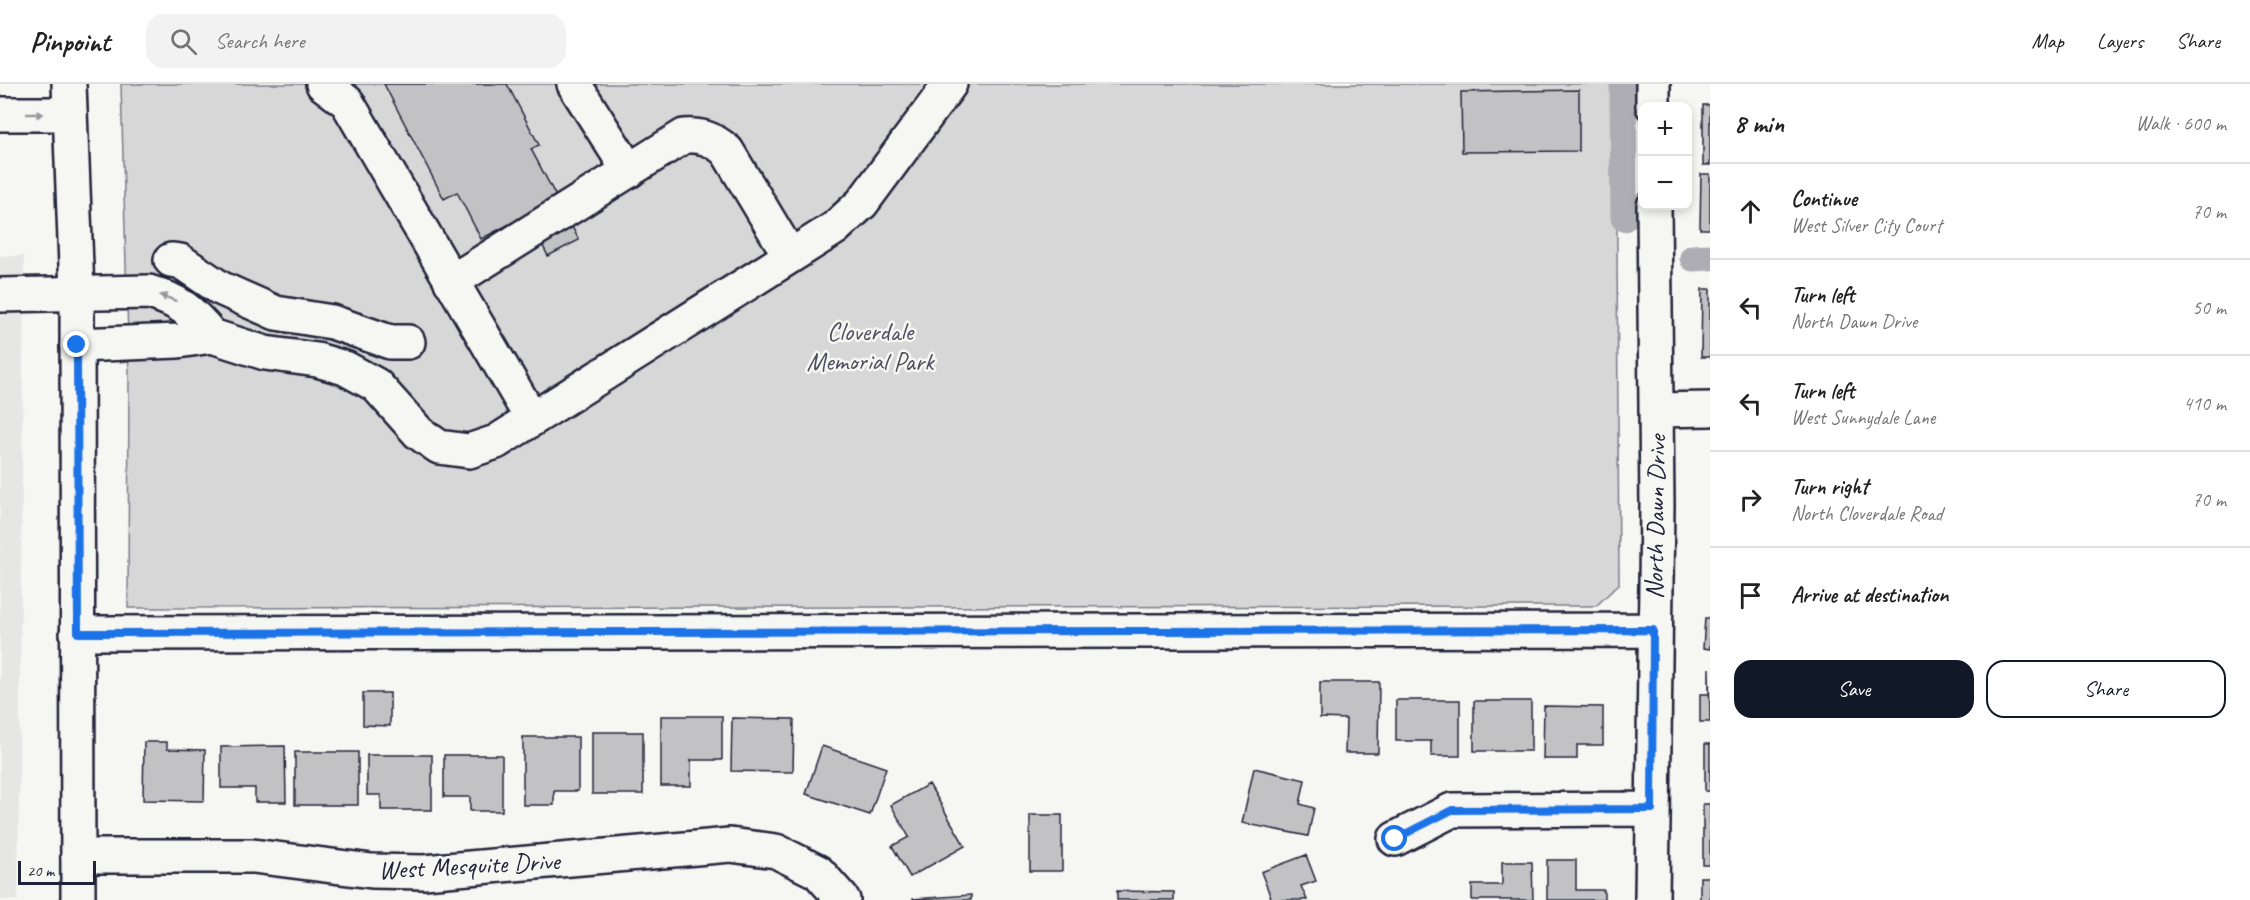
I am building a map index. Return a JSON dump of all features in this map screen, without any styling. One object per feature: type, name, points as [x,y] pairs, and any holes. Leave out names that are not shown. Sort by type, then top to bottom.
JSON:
[{"type":"street","points":[[323,84],[346,102],[532,419]]},
{"type":"street","points":[[574,84],[629,171]]},
{"type":"street","points":[[77,345],[178,341],[212,336],[265,352],[317,360],[345,368],[376,385],[419,433],[439,447],[469,451],[496,442],[835,228],[862,203],[950,84]]},
{"type":"street","points":[[1653,84],[1653,102]]},
{"type":"street","points":[[0,114],[69,99],[77,345],[78,900]]},
{"type":"street","points":[[451,282],[684,136],[699,136],[716,141],[727,151],[790,256]]},
{"type":"street","name":"North Dawn Drive","points":[[1652,900],[1656,410],[1653,210]]},
{"type":"street","points":[[171,260],[180,261],[244,301],[276,313],[332,322],[390,342],[408,342]]},
{"type":"street","points":[[0,295],[76,291],[149,292],[172,298],[192,312],[212,336]]},
{"type":"street","points":[[1656,410],[1710,409]]},
{"type":"street","points":[[78,633],[1653,630]]},
{"type":"street","points":[[1395,839],[1452,810],[1652,809]]},
{"type":"street","name":"West Mesquite Drive","points":[[78,856],[253,856],[372,872],[424,872],[730,845],[776,851],[819,872],[843,900]]},
{"type":"shaded area","points":[[0,256],[24,256],[18,900],[0,900]]},
{"type":"green space","name":"Cloverdale Memorial Park","points":[[121,84],[1616,84],[1619,584],[1596,606],[128,608],[129,375]]},
{"type":"building","points":[[384,84],[507,84],[539,145],[531,149],[579,240],[548,256],[527,215],[481,239],[457,192],[444,199]]},
{"type":"building","points":[[1579,90],[1579,151],[1462,152],[1461,92]]},
{"type":"building","points":[[1703,105],[1710,105],[1710,165],[1703,165]]},
{"type":"building","points":[[1701,174],[1710,174],[1710,229],[1700,229]]},
{"type":"building","points":[[1702,289],[1710,289],[1710,357],[1701,357]]},
{"type":"building","points":[[1705,618],[1710,618],[1710,649],[1703,648]]},
{"type":"building","points":[[1709,668],[1710,722],[1700,722],[1700,694],[1709,694]]},
{"type":"building","points":[[1320,682],[1379,682],[1378,753],[1345,753],[1346,719],[1320,718]]},
{"type":"building","points":[[363,693],[390,693],[390,726],[363,725]]},
{"type":"building","points":[[1396,700],[1460,700],[1460,756],[1431,756],[1431,741],[1396,741]]},
{"type":"building","points":[[1474,701],[1531,701],[1531,751],[1474,751]]},
{"type":"building","points":[[1544,706],[1603,707],[1603,745],[1577,745],[1577,759],[1543,759]]},
{"type":"building","points":[[661,716],[722,716],[722,760],[691,760],[691,786],[661,786]]},
{"type":"building","points":[[732,718],[794,719],[793,772],[731,771]]},
{"type":"building","points":[[592,732],[643,732],[643,794],[592,794]]},
{"type":"building","points":[[523,737],[578,737],[578,791],[554,791],[554,805],[523,805]]},
{"type":"building","points":[[144,742],[167,742],[167,749],[205,750],[204,801],[143,800]]},
{"type":"building","points":[[1705,744],[1710,744],[1710,791],[1705,791]]},
{"type":"building","points":[[285,746],[286,802],[255,802],[255,788],[221,788],[221,747]]},
{"type":"building","points":[[822,746],[886,768],[870,815],[806,794]]},
{"type":"building","points":[[295,752],[358,752],[358,805],[295,805]]},
{"type":"building","points":[[367,755],[432,755],[432,810],[381,810],[381,795],[367,795]]},
{"type":"building","points":[[444,755],[502,755],[502,811],[470,811],[470,797],[444,797]]},
{"type":"building","points":[[1254,768],[1305,780],[1300,804],[1314,808],[1308,836],[1242,823]]},
{"type":"building","points":[[929,784],[965,846],[910,877],[892,846],[909,837],[891,805]]},
{"type":"building","points":[[1703,804],[1710,804],[1710,865],[1703,865]]},
{"type":"building","points":[[1030,815],[1062,815],[1062,871],[1030,871]]},
{"type":"building","points":[[1306,855],[1316,881],[1301,886],[1307,900],[1272,900],[1261,872]]},
{"type":"building","points":[[1547,860],[1576,860],[1576,890],[1604,890],[1604,900],[1547,900]]},
{"type":"building","points":[[1502,862],[1532,862],[1533,900],[1472,900],[1472,885],[1502,885]]},
{"type":"building","points":[[1700,877],[1710,877],[1710,900],[1700,900]]},
{"type":"building","points":[[1117,891],[1174,892],[1174,900],[1117,900]]},
{"type":"building","points":[[971,895],[971,900],[913,900],[913,899]]},
{"type":"waterway","points":[[1623,84],[1624,218]]},
{"type":"waterway","points":[[1693,258],[1710,257]]},
{"type":"route","points":[[77,345],[78,633],[1653,630],[1652,809],[1452,810],[1395,839]]}]
